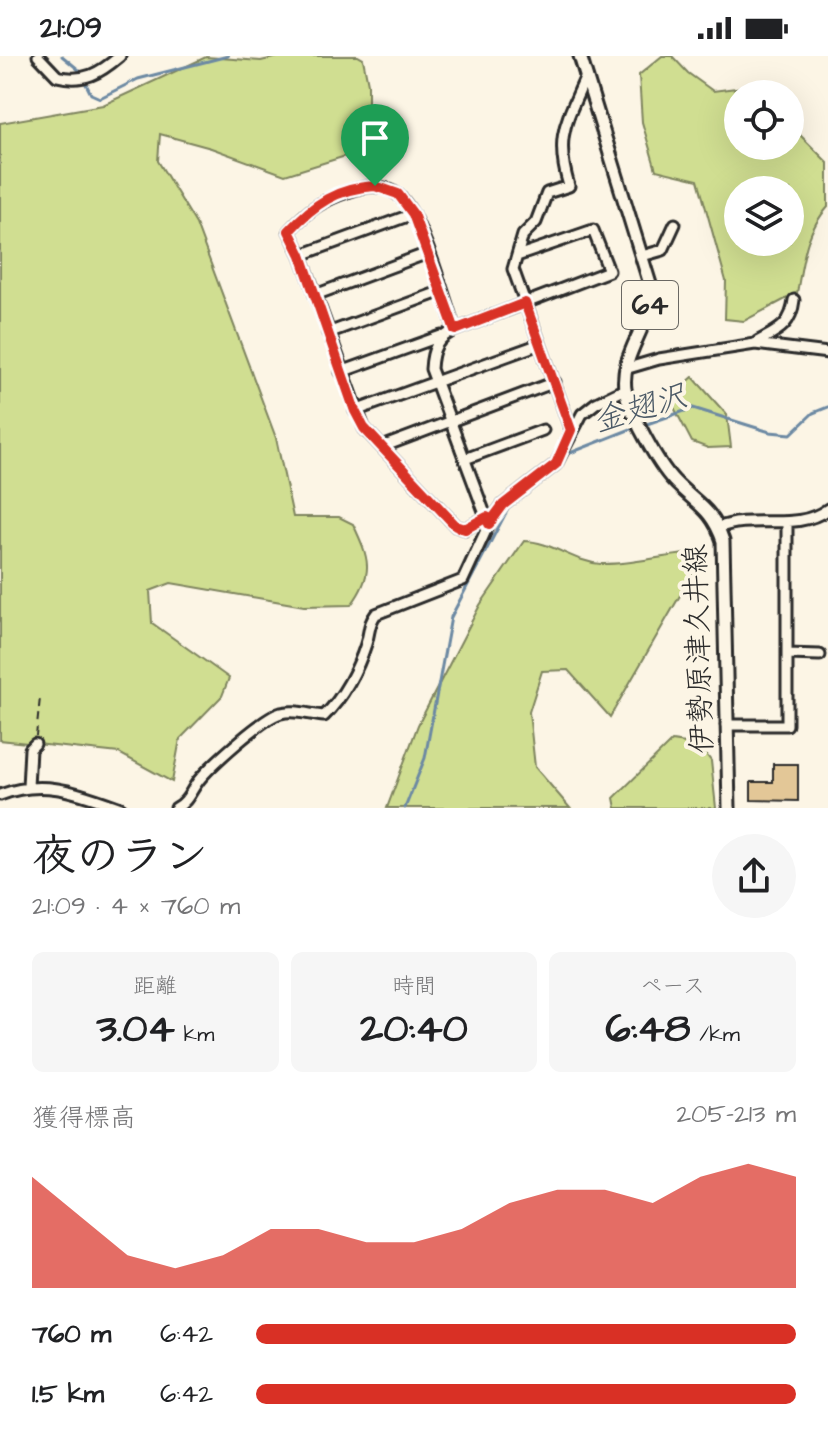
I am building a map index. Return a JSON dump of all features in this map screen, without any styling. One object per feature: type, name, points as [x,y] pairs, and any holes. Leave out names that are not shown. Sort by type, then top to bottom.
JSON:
[{"type":"main road","name":"伊勢原津久井線","points":[[580,56],[650,284],[649,311],[625,369],[625,389],[666,471],[706,507],[718,528],[724,558],[729,808]]},
{"type":"street","points":[[38,56],[57,76],[78,79],[97,73],[120,56]]},
{"type":"street","points":[[571,430],[513,269],[523,235],[536,222],[547,193],[569,186],[562,163],[560,138],[586,76]]},
{"type":"street","points":[[455,330],[413,214],[398,194],[375,186],[324,199],[311,207],[289,231],[301,255],[355,411],[364,428],[456,526],[465,529],[488,521]]},
{"type":"street","points":[[301,255],[413,214]]},
{"type":"street","points":[[642,256],[663,250],[675,224]]},
{"type":"street","points":[[341,372],[609,271],[593,230],[517,256]]},
{"type":"street","points":[[315,295],[428,253]]},
{"type":"street","points":[[328,333],[442,291]]},
{"type":"street","points":[[625,369],[659,359],[755,344],[773,337],[793,310],[794,300]]},
{"type":"street","points":[[441,336],[431,358],[431,369],[488,521]]},
{"type":"street","points":[[355,411],[540,344]]},
{"type":"street","points":[[755,344],[828,353]]},
{"type":"street","points":[[382,447],[555,382]]},
{"type":"street","points":[[176,808],[184,804],[212,766],[276,715],[298,712],[324,716],[347,684],[367,642],[369,622],[376,614],[463,580],[488,521],[503,505],[556,464],[582,414],[596,403],[625,389]]},
{"type":"street","points":[[465,459],[543,430]]},
{"type":"street","points":[[718,528],[734,523],[803,522],[828,509]]},
{"type":"street","points":[[726,725],[787,725],[787,522]]},
{"type":"street","points":[[787,654],[820,655]]},
{"type":"street","points":[[28,787],[30,749],[35,744]]},
{"type":"street","points":[[0,795],[28,787],[63,787],[121,808]]},
{"type":"street","points":[[190,794],[193,808]]},
{"type":"path","points":[[35,744],[40,698]]},
{"type":"green space","points":[[282,56],[358,56],[363,59],[368,84],[368,142],[352,154],[285,175],[211,148],[160,134],[158,161],[196,224],[276,438],[293,517],[339,517],[353,524],[366,556],[364,584],[351,605],[304,606],[171,583],[150,591],[152,623],[229,678],[222,696],[180,739],[172,782],[119,753],[0,740],[0,123],[103,105],[206,57],[261,61]]},
{"type":"green space","points":[[662,56],[672,56],[688,73],[713,91],[724,90],[724,160],[804,160],[804,139],[828,163],[828,207],[814,226],[804,255],[804,176],[724,176],[724,256],[804,256],[797,293],[744,321],[725,319],[726,281],[698,180],[656,170],[642,122],[639,75]]},
{"type":"green space","points":[[693,377],[727,415],[731,447],[708,448],[692,442],[669,398]]},
{"type":"green space","points":[[524,541],[543,544],[581,560],[601,564],[688,554],[697,566],[610,717],[568,670],[542,671],[529,712],[535,767],[570,808],[387,808],[418,725],[480,605]]},
{"type":"green space","points":[[672,741],[699,745],[711,761],[716,808],[616,808],[614,798]]},
{"type":"building","points":[[773,764],[798,764],[798,801],[751,800],[751,782],[773,782]]},
{"type":"waterway","points":[[62,56],[79,70],[91,94],[100,98],[138,79],[228,56]]},
{"type":"waterway","name":"金翅沢","points":[[644,425],[693,408],[770,432],[791,434],[813,413],[828,407]]},
{"type":"waterway","name":"金翅沢","points":[[565,455],[636,427]]},
{"type":"waterway","name":"金翅沢","points":[[405,808],[425,758],[451,617],[510,505]]},
{"type":"route","points":[[375,186],[398,194],[413,214],[455,330],[525,303],[555,382],[571,430],[556,464],[517,492],[489,524],[487,517],[465,529],[456,526],[364,428],[355,411],[301,255],[289,231],[311,207],[324,199],[375,186]]}]
